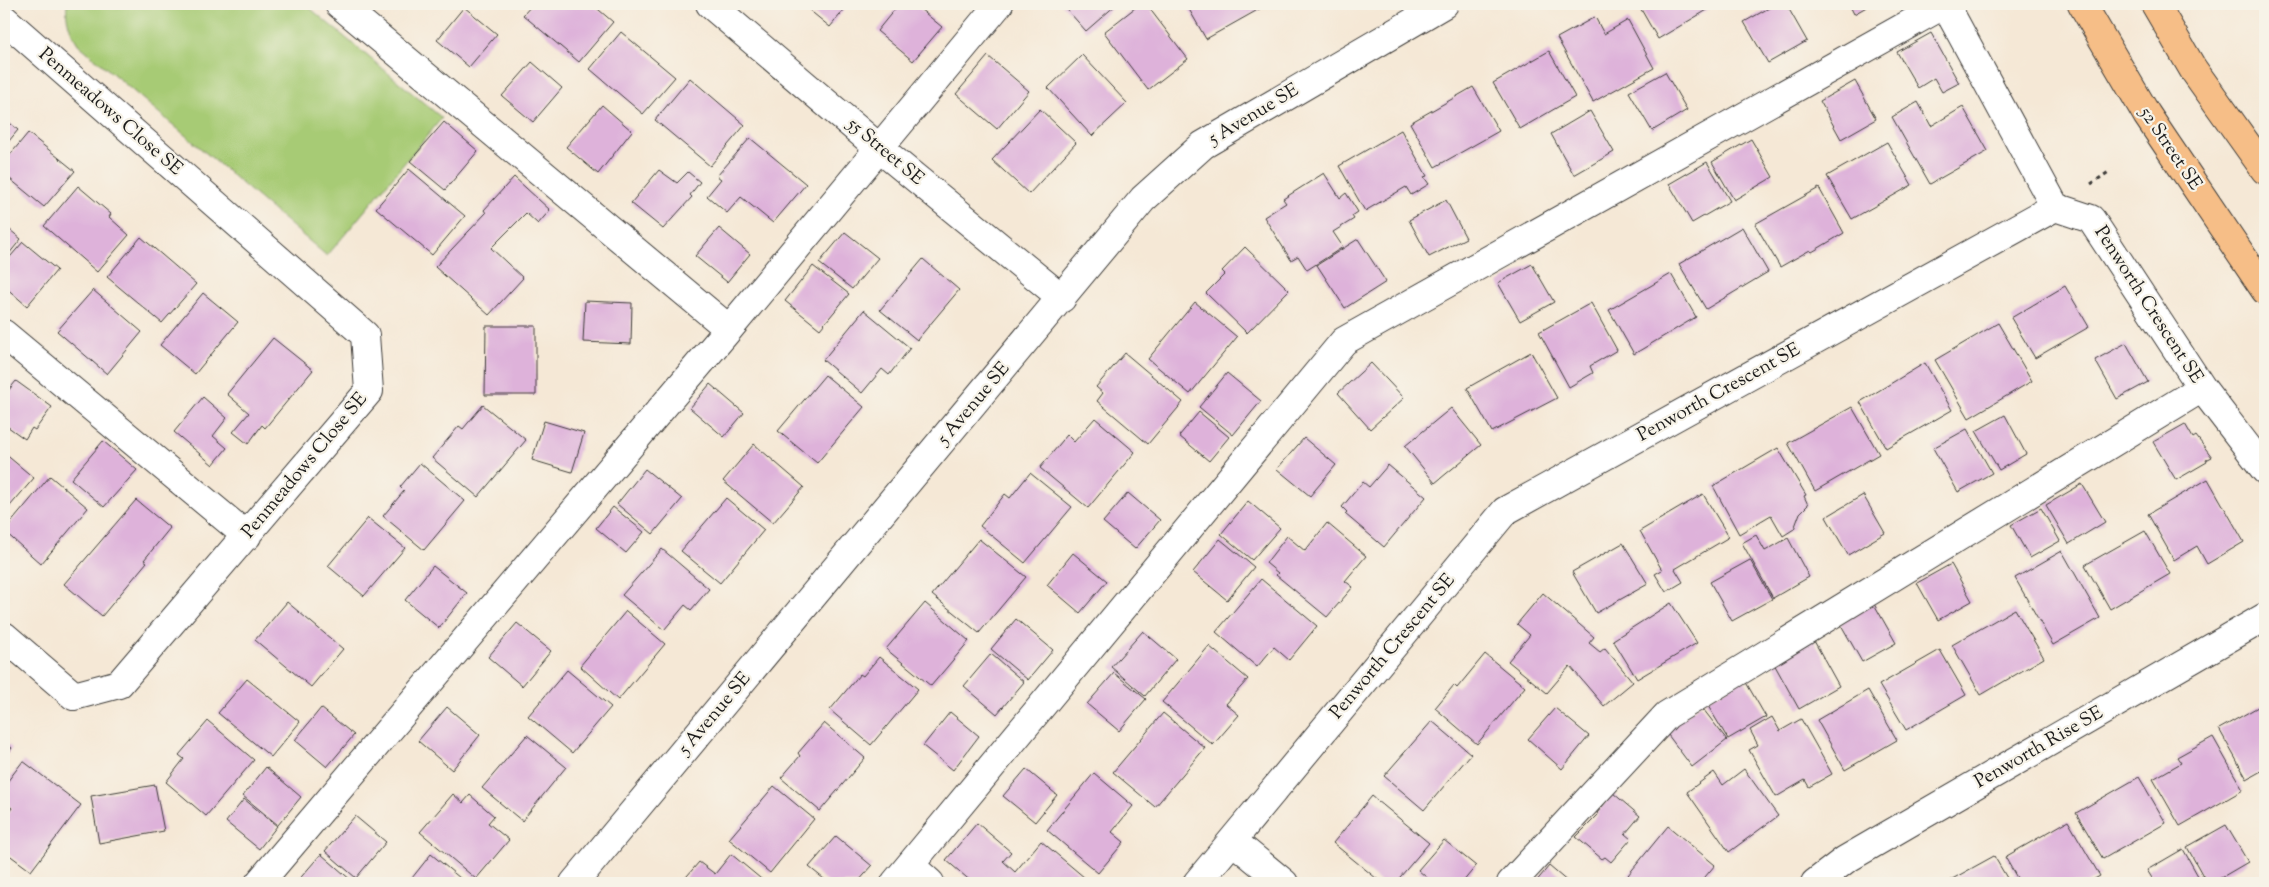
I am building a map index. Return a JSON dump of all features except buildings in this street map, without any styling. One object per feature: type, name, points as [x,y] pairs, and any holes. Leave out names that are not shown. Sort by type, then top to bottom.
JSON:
[{"type":"main road","name":"52 Street SE","points":[[2082,4],[2147,115],[2265,290]]},
{"type":"main road","points":[[2155,4],[2193,69],[2265,170]]},
{"type":"street","points":[[4,14],[12,4]]},
{"type":"street","points":[[339,4],[729,329]]},
{"type":"street","name":"55 Street SE","points":[[710,4],[878,148],[1062,298]]},
{"type":"street","points":[[259,883],[729,329],[999,4]]},
{"type":"street","name":"5 Avenue SE","points":[[574,883],[1143,199],[1203,145],[1444,4]]},
{"type":"street","points":[[930,883],[902,874],[1344,341],[1944,4],[2055,207]]},
{"type":"street","name":"Penmeadows Close SE","points":[[4,19],[365,335],[369,391],[119,684],[74,696],[4,636]]},
{"type":"street","name":"Penworth Crescent SE","points":[[1198,883],[1505,511],[2055,207],[2091,219],[2202,388],[2265,470]]},
{"type":"street","points":[[4,334],[247,536]]},
{"type":"street","points":[[1511,883],[1667,714],[2202,388]]},
{"type":"street","name":"Penworth Rise SE","points":[[1815,883],[1845,860],[2265,617]]},
{"type":"street","points":[[1233,841],[1284,883]]},
{"type":"green space","points":[[67,4],[305,4],[442,118],[327,256],[78,44],[69,25]]}]
